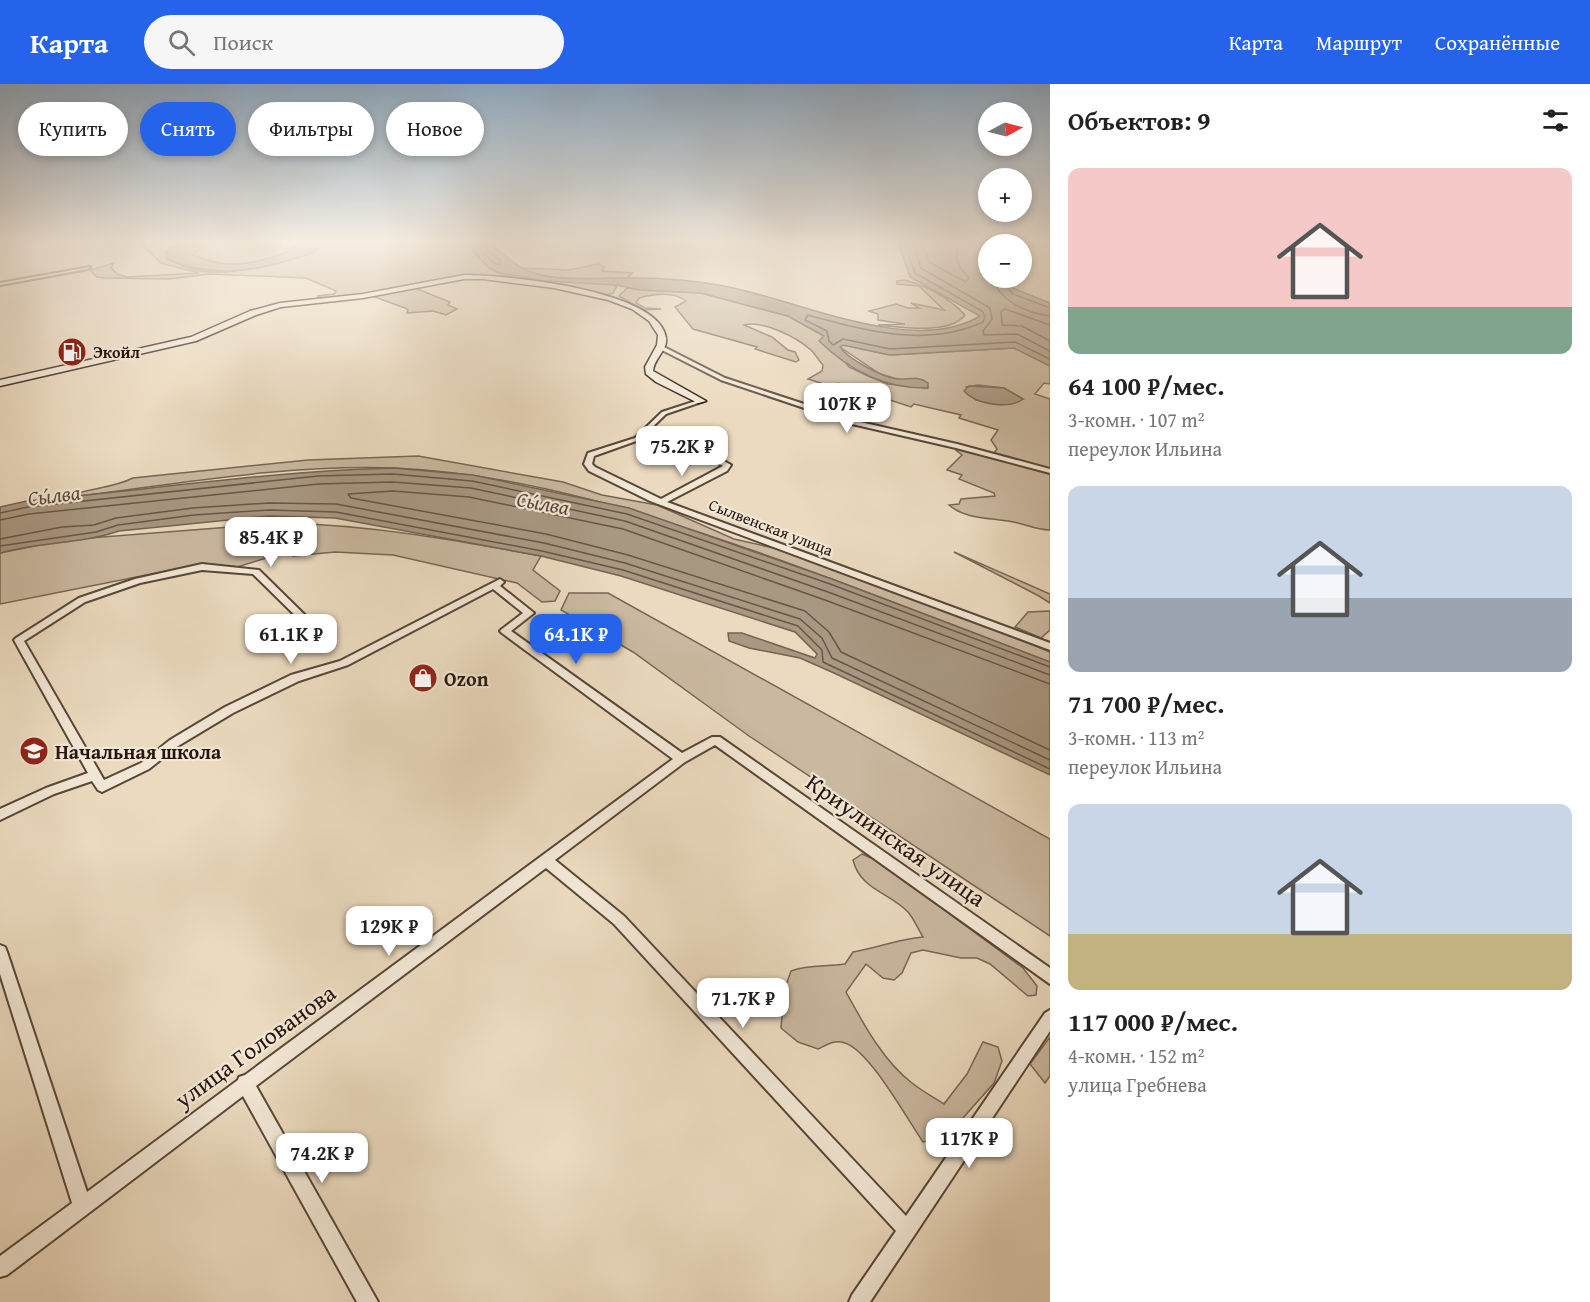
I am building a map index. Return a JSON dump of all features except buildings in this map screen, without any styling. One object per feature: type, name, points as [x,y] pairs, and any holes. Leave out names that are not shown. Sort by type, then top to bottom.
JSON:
[{"type":"street","points":[[0,383],[193,339],[253,313],[280,305],[344,299]]},
{"type":"street","points":[[604,299],[622,303],[644,313],[657,325],[662,334],[662,348],[649,365],[651,375],[700,401]]},
{"type":"street","points":[[662,348],[723,379],[824,414],[890,433],[957,446],[1050,471]]},
{"type":"street","name":"Сылвенская улица","points":[[700,401],[664,413],[637,439],[594,453],[588,459],[592,469],[662,502],[1046,646]]},
{"type":"street","points":[[662,502],[724,469],[727,465],[702,452]]},
{"type":"street","points":[[312,628],[256,572],[202,567],[138,581],[82,600],[19,640],[102,787],[145,766],[174,744],[229,710],[295,678],[344,663],[497,583],[529,613],[505,631],[681,759]]},
{"type":"street","points":[[1046,646],[1050,636]]},
{"type":"street","name":"улица Голованова","points":[[0,1268],[681,759],[716,740]]},
{"type":"street","name":"Криулинская улица","points":[[716,740],[1050,977]]},
{"type":"street","points":[[0,815],[50,791],[95,775]]},
{"type":"street","points":[[547,861],[619,920],[907,1230]]},
{"type":"street","points":[[0,952],[82,1205]]},
{"type":"street","points":[[860,1302],[1050,1018]]},
{"type":"street","points":[[245,1083],[368,1302]]},
{"type":"shaded area","points":[[380,299],[442,299],[450,302],[448,305],[457,309],[446,315],[433,311],[407,313],[408,310]]},
{"type":"shaded area","points":[[624,299],[638,299],[636,303],[645,308],[661,309],[643,310]]},
{"type":"shaded area","points":[[682,299],[723,299],[788,316],[824,336],[849,367],[888,384],[928,388],[880,374],[840,347],[843,345],[890,355],[1014,348],[1050,366],[1050,384],[1044,383],[1035,394],[1050,399],[1050,470],[994,453],[997,449],[991,440],[998,430],[959,418],[961,415],[914,404],[911,407],[838,383],[833,387],[808,379],[822,371],[823,365],[805,345],[770,327],[744,325],[772,337],[788,350],[795,352],[799,360],[796,362],[755,349],[757,347],[693,329],[675,307],[686,301]],"holes":[[[978,385],[1004,388],[1023,399],[1005,404],[976,400],[966,387]]]},
{"type":"shaded area","points":[[932,299],[946,299],[965,315],[948,325],[912,328],[878,325],[905,324],[878,320],[878,314],[869,311],[896,304],[908,308],[919,308],[911,303],[944,310]]},
{"type":"shaded area","points":[[958,447],[1050,472],[1050,530],[964,514],[949,505],[959,504],[961,499],[995,496],[994,493],[959,479],[962,475],[947,470],[962,455],[956,450]]},
{"type":"shaded area","points":[[418,456],[563,482],[602,495],[657,505],[734,539],[778,549],[966,618],[1050,652],[1050,662],[811,571],[684,527],[589,499],[493,479],[395,468],[312,469],[270,472],[63,498],[133,478],[308,460]]},
{"type":"shaded area","points":[[283,523],[381,530],[541,556],[533,570],[560,591],[555,601],[542,602],[517,583],[393,555],[335,552],[293,556],[286,552],[237,567],[202,564],[0,604],[0,553],[64,540]]},
{"type":"shaded area","points":[[954,552],[1050,594],[1050,603],[1039,596]]},
{"type":"shaded area","points":[[569,593],[608,593],[1050,839],[1050,936],[749,736],[633,652],[561,610]]},
{"type":"shaded area","points":[[1050,611],[1050,630],[1041,638],[1015,627],[1028,612]]},
{"type":"shaded area","points":[[862,854],[878,861],[1023,968],[1037,986],[1036,995],[1028,996],[990,964],[977,958],[961,958],[923,950],[911,953],[902,973],[894,980],[883,978],[866,964],[846,992],[874,1041],[892,1064],[912,1083],[944,1104],[967,1074],[983,1042],[998,1047],[1002,1061],[994,1083],[946,1137],[923,1142],[876,1072],[855,1049],[838,1042],[818,1049],[798,1042],[781,1028],[784,991],[791,971],[811,966],[845,964],[853,952],[923,937],[908,912],[862,878],[853,860]]},
{"type":"shaded area","points":[[1050,1037],[1050,1076],[1045,1083],[1030,1064]]},
{"type":"water","points":[[723,299],[773,299],[854,321],[889,328],[922,330],[953,327],[980,316],[949,299],[1040,299],[1050,303],[1050,366],[1014,348],[890,355],[843,345],[840,347],[850,357],[874,371],[891,378],[920,379],[928,383],[928,388],[897,385],[869,376],[831,352],[819,341],[824,336],[788,316]]},
{"type":"water","points":[[969,386],[1004,388],[1023,399],[1009,404],[992,404],[969,396],[964,391]]},
{"type":"water","name":"Сы́лва","points":[[393,468],[473,475],[629,508],[832,579],[1050,662],[1050,775],[800,658],[749,648],[729,641],[728,633],[742,633],[815,658],[817,654],[795,632],[621,576],[541,556],[335,518],[269,516],[119,531],[0,553],[0,507],[27,501],[255,477]]},
{"type":"place","name":"Экойл","points":[[72,352]]},
{"type":"place","name":"Ozon","points":[[423,678]]},
{"type":"place","name":"Начальная школа","points":[[34,751]]}]
